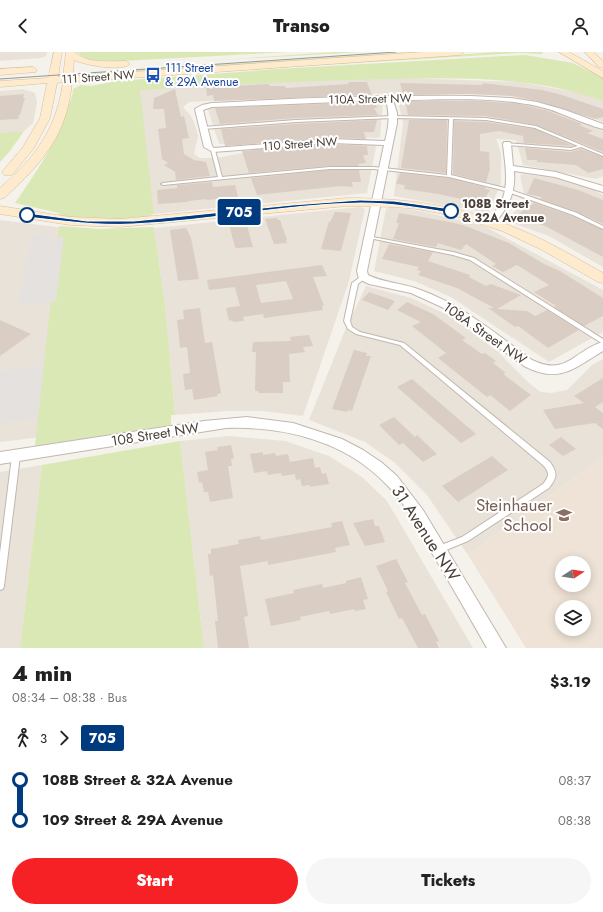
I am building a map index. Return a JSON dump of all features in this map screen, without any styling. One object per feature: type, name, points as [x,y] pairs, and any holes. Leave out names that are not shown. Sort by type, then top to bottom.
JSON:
[{"type":"street","points":[[47,58],[54,52]]},
{"type":"street","points":[[0,180],[21,157],[35,138],[45,118],[58,52]]},
{"type":"street","name":"111 Street NW","points":[[0,84],[460,52]]},
{"type":"street","points":[[558,52],[577,56],[602,66]]},
{"type":"street","points":[[589,52],[602,66]]},
{"type":"street","points":[[0,195],[36,159],[51,137],[61,114],[68,79],[70,53]]},
{"type":"street","name":"111 Street NW","points":[[0,72],[130,63],[90,62],[80,60],[70,53]]},
{"type":"street","points":[[577,56],[603,75]]},
{"type":"street","points":[[0,72],[37,64]]},
{"type":"street","points":[[65,94],[71,88],[81,84],[111,76]]},
{"type":"street","points":[[0,84],[38,88],[47,95],[49,103]]},
{"type":"street","points":[[363,277],[362,271],[389,143],[393,117],[389,98]]},
{"type":"street","name":"110A Street NW","points":[[204,128],[199,112],[201,108],[212,105],[389,98],[495,99],[538,104],[565,112],[603,127]]},
{"type":"street","points":[[204,128],[208,147],[212,150]]},
{"type":"street","name":"110 Street NW","points":[[212,150],[331,142],[389,143]]},
{"type":"street","points":[[490,222],[502,210],[510,191],[507,144]]},
{"type":"street","points":[[509,168],[556,175],[602,188]]},
{"type":"street","points":[[0,210],[70,222],[120,223],[333,203],[376,202],[432,207],[490,222],[545,246],[603,279]]},
{"type":"street","name":"108A Street NW","points":[[363,277],[373,282],[414,291],[450,307],[528,363],[539,369],[551,371],[562,370],[603,346]]},
{"type":"street","name":"108 Street NW","points":[[0,458],[226,423],[266,424],[309,433]]},
{"type":"street","name":"31 Avenue NW","points":[[309,433],[350,450],[385,473],[408,499],[497,648]]},
{"type":"lane","points":[[204,128],[290,121],[393,117],[495,119],[536,127],[603,156]]},
{"type":"lane","points":[[449,176],[451,118]]},
{"type":"lane","points":[[507,144],[571,149],[582,146]]},
{"type":"lane","points":[[212,150],[220,178]]},
{"type":"lane","points":[[163,184],[330,168],[383,169],[449,176],[510,191],[575,214],[603,228]]},
{"type":"lane","points":[[369,237],[472,259],[603,342]]},
{"type":"lane","points":[[363,277],[355,283],[347,321],[352,330],[358,333],[402,344],[547,464],[552,471],[552,478],[546,486],[464,539],[439,549]]},
{"type":"lane","points":[[0,586],[16,456]]},
{"type":"shaded area","points":[[0,52],[47,52],[46,56],[41,58],[0,61]]},
{"type":"shaded area","points":[[380,77],[519,82],[581,93],[603,101],[603,122],[558,105],[513,95],[414,93],[316,95],[189,102],[183,107],[191,116],[195,125],[198,136],[194,154],[200,158],[217,158],[247,152],[344,145],[373,145],[376,147],[367,193],[154,214],[139,89]]},
{"type":"shaded area","points":[[23,89],[35,93],[37,103],[33,123],[24,131],[0,133],[0,91]]},
{"type":"shaded area","points":[[398,100],[498,101],[545,108],[565,115],[603,131],[603,176],[596,179],[523,165],[516,140],[496,139],[501,153],[501,183],[488,213],[394,196],[403,123]]},
{"type":"shaded area","points":[[307,102],[383,102],[380,137],[377,138],[333,136],[219,144],[208,110],[211,108]]},
{"type":"shaded area","points":[[523,174],[555,178],[592,189],[603,195],[603,267],[549,236],[507,221],[525,199],[520,175]]},
{"type":"shaded area","points":[[360,207],[365,209],[349,281],[303,416],[263,411],[228,411],[175,415],[165,305],[154,228]]},
{"type":"shaded area","points":[[390,207],[420,211],[484,226],[603,290],[603,332],[549,362],[451,297],[414,281],[374,271],[386,209]]},
{"type":"shaded area","points":[[0,220],[64,228],[41,437],[0,442]]},
{"type":"shaded area","points":[[52,233],[51,239],[64,237],[56,301],[18,305],[32,235]]},
{"type":"shaded area","points":[[366,286],[411,298],[450,316],[498,352],[530,384],[541,392],[551,393],[567,390],[592,365],[603,359],[603,457],[468,555],[427,495],[394,462],[365,442],[309,420],[346,328]]},
{"type":"shaded area","points":[[44,365],[37,418],[0,423],[0,371]]},
{"type":"shaded area","points":[[229,436],[285,441],[329,456],[362,477],[387,501],[473,648],[204,648],[180,441]]},
{"type":"shaded area","name":"Steinhauer School","points":[[603,457],[603,648],[526,648],[468,555]]},
{"type":"shaded area","points":[[42,465],[20,648],[0,648],[0,472]]},
{"type":"green space","points":[[75,52],[288,52],[99,61],[84,57]]},
{"type":"green space","points":[[335,52],[361,52],[205,61]]},
{"type":"green space","points":[[409,52],[429,52],[88,75],[79,74]]},
{"type":"green space","points":[[497,52],[543,52],[542,54],[518,53],[288,67],[119,79],[87,84],[99,80]]},
{"type":"green space","points":[[525,55],[573,63],[603,78],[603,101],[549,86],[522,82],[437,78],[321,81],[140,90],[154,214],[151,214],[152,218],[129,220],[59,217],[59,213],[15,203],[52,145],[72,96],[73,89],[81,85],[91,86],[117,81],[278,69]]},
{"type":"green space","points":[[24,131],[10,151],[0,162],[0,133]]},
{"type":"green space","points":[[59,226],[99,229],[154,228],[165,305],[175,415],[171,415],[171,425],[35,446]]},
{"type":"green space","points":[[180,441],[204,648],[20,648],[42,465]]},
{"type":"building","points":[[348,82],[367,82],[372,95],[214,101],[213,95],[207,96],[206,86],[215,85],[216,87],[269,84],[269,86],[285,86],[286,88],[349,84]]},
{"type":"building","points":[[400,83],[483,85],[482,83],[542,90],[603,109],[603,117],[595,119],[537,101],[511,96],[471,94],[403,95]]},
{"type":"building","points":[[175,89],[181,117],[184,116],[189,138],[182,139],[184,154],[194,160],[206,162],[210,176],[176,180],[175,172],[164,165],[168,163],[162,159],[158,129],[166,128],[164,109],[153,109],[154,98]]},
{"type":"building","points":[[24,94],[23,98],[25,98],[18,119],[0,120],[0,96]]},
{"type":"building","points":[[405,101],[483,101],[519,104],[545,110],[582,124],[579,125],[593,131],[587,133],[603,139],[603,152],[536,125],[486,116],[408,115]]},
{"type":"building","points":[[375,102],[377,108],[374,108],[378,115],[296,118],[220,124],[215,108]]},
{"type":"building","points":[[377,120],[374,132],[364,132],[366,139],[331,138],[225,146],[221,129],[296,124]]},
{"type":"building","points":[[409,120],[447,120],[446,173],[401,168]]},
{"type":"building","points":[[454,121],[486,122],[535,129],[573,146],[524,143],[523,136],[499,131],[480,134],[480,151],[489,152],[490,169],[486,182],[453,174]]},
{"type":"building","points":[[331,144],[367,146],[368,155],[363,155],[366,163],[358,164],[359,166],[330,166],[249,173],[242,151]]},
{"type":"building","points":[[525,148],[571,152],[581,149],[603,157],[603,169],[588,173],[576,165],[527,160]]},
{"type":"building","points":[[330,170],[359,170],[361,182],[352,182],[353,187],[341,186],[257,195],[251,178]]},
{"type":"building","points":[[400,173],[449,178],[485,187],[485,189],[490,190],[484,200],[482,199],[480,203],[438,194],[404,189],[405,185],[396,184]]},
{"type":"building","points":[[534,178],[578,190],[603,200],[603,224],[577,212],[540,199],[542,197],[527,194]]},
{"type":"building","points":[[212,182],[213,187],[235,185],[238,197],[158,204],[157,190],[177,188],[177,185]]},
{"type":"building","points":[[534,203],[572,216],[603,230],[603,257],[547,227],[525,218],[527,216],[519,213]]},
{"type":"building","points":[[335,212],[351,213],[341,251],[321,249],[329,221],[330,222]]},
{"type":"building","points":[[399,213],[463,225],[509,243],[544,264],[560,271],[603,298],[603,316],[584,326],[534,292],[549,285],[517,265],[503,272],[492,266],[496,264],[466,244],[461,250],[438,243],[436,247],[393,239],[399,223],[396,223]]},
{"type":"building","points":[[277,218],[280,220],[287,243],[274,244],[265,219]]},
{"type":"building","points":[[246,222],[253,247],[236,248],[229,225],[231,225],[230,223]]},
{"type":"building","points":[[186,228],[191,238],[199,279],[178,281],[170,230]]},
{"type":"building","points":[[389,244],[433,252],[428,261],[470,275],[469,277],[486,286],[491,284],[521,295],[497,309],[527,311],[535,316],[547,310],[579,330],[548,348],[518,326],[515,327],[488,308],[494,308],[457,288],[418,275],[421,271],[417,270],[419,267],[382,259]]},
{"type":"building","points":[[322,265],[327,276],[313,277],[324,306],[322,306],[323,310],[264,318],[263,314],[243,317],[244,321],[233,322],[232,320],[229,321],[226,308],[240,306],[235,287],[209,290],[207,280]],"holes":[[[286,281],[293,299],[261,303],[256,285]]]},
{"type":"building","points":[[369,292],[395,301],[388,310],[362,300]]},
{"type":"building","points":[[407,302],[433,314],[466,338],[462,340],[482,354],[485,353],[496,361],[493,363],[506,373],[503,374],[531,395],[510,411],[490,395],[487,397],[438,358],[446,353],[412,326],[421,322],[397,310]]},
{"type":"building","points":[[200,308],[205,343],[212,342],[221,393],[217,394],[218,396],[194,400],[192,389],[185,390],[183,374],[190,373],[187,347],[180,348],[177,320],[184,319],[183,310]]},
{"type":"building","points":[[0,320],[31,334],[0,356]]},
{"type":"building","points":[[309,335],[313,346],[303,347],[305,352],[289,354],[290,382],[283,382],[283,393],[259,393],[258,391],[255,391],[256,352],[252,352],[253,342],[291,341],[290,337]]},
{"type":"building","points":[[354,350],[367,353],[366,356],[371,356],[352,411],[348,410],[347,412],[332,409]]},
{"type":"building","points":[[603,378],[603,402],[595,407],[603,413],[603,429],[595,423],[555,429],[543,410],[584,403],[574,396]]},
{"type":"building","points":[[412,379],[476,434],[461,443],[397,387]]},
{"type":"building","points":[[394,417],[415,437],[417,435],[437,454],[423,462],[403,443],[399,445],[379,425]]},
{"type":"building","points":[[561,437],[576,449],[563,456],[549,445]]},
{"type":"building","points":[[231,445],[234,458],[231,459],[232,466],[228,466],[233,498],[210,502],[208,492],[204,492],[202,482],[199,483],[197,472],[208,470],[205,452],[218,450],[217,447]]},
{"type":"building","points":[[263,452],[263,455],[275,453],[276,456],[288,454],[290,462],[313,458],[315,468],[320,467],[322,474],[326,473],[329,484],[310,487],[310,485],[302,486],[300,479],[296,480],[295,474],[282,476],[281,473],[268,475],[267,471],[254,473],[250,454]]},
{"type":"building","points":[[492,456],[508,470],[458,502],[442,486]]},
{"type":"building","points":[[373,519],[375,526],[379,526],[385,542],[365,546],[353,523]]},
{"type":"building","points":[[342,521],[350,545],[335,548],[336,552],[268,565],[268,561],[240,566],[248,616],[244,617],[249,648],[218,648],[215,621],[218,621],[213,575],[210,576],[208,554],[211,554],[211,549],[239,544],[238,540],[260,536],[261,540],[332,527],[331,523]]},
{"type":"building","points":[[396,559],[408,582],[405,583],[422,615],[425,614],[439,641],[436,642],[439,648],[418,648],[402,618],[399,619],[376,566]]},
{"type":"building","points":[[361,577],[368,599],[363,600],[366,609],[355,611],[354,609],[330,614],[329,611],[300,617],[301,620],[271,626],[265,599],[294,593],[293,590],[322,584],[323,588],[346,583],[346,581]]},
{"type":"tram line","points":[[0,79],[396,52]]},
{"type":"bus line","name":"705","points":[[27,215],[70,222],[134,223],[292,206],[360,202],[394,203],[451,211]]},
{"type":"place","name":"111 Street & 29A Avenue","points":[[153,75]]},
{"type":"place","name":"108B Street & 32A Avenue","points":[[451,211]]},
{"type":"place","name":"Steinhauer School","points":[[564,515]]}]
